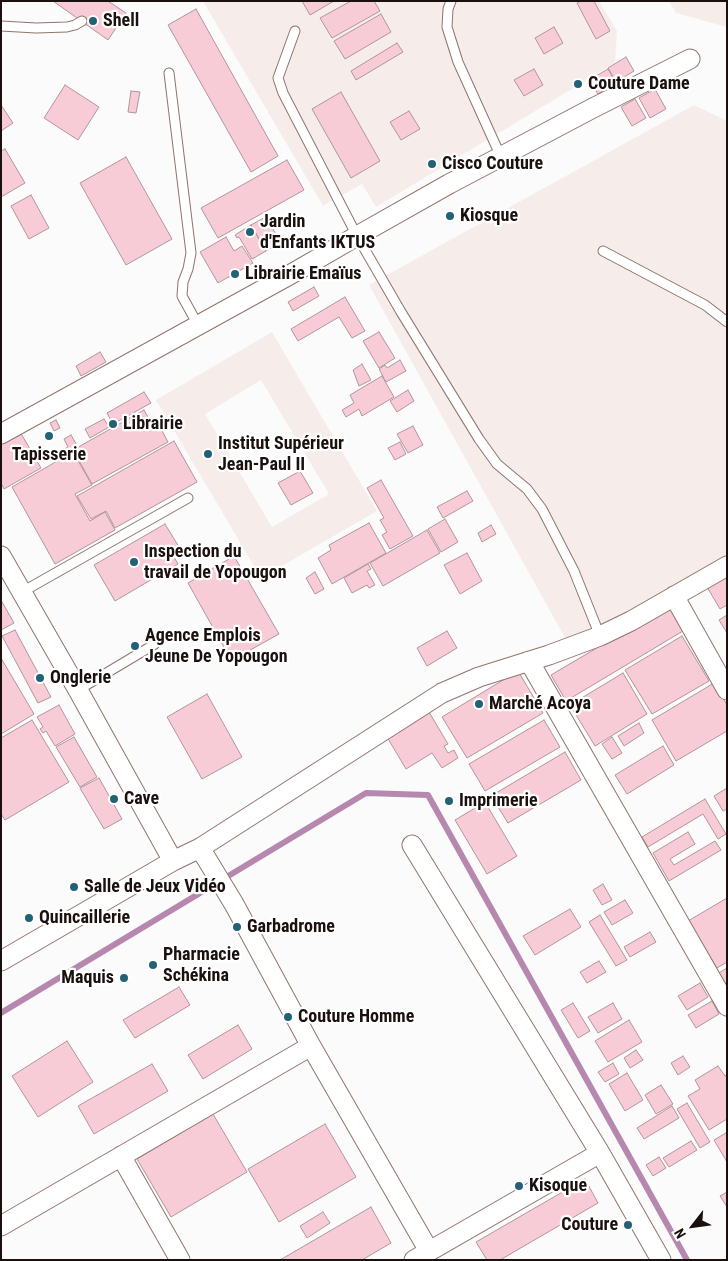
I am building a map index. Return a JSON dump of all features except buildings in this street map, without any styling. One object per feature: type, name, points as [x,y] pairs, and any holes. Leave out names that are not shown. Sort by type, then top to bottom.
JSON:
[{"type":"street","points":[[1,434],[501,157],[690,59]]},
{"type":"street","points":[[1,556],[173,862]]},
{"type":"street","points":[[1,961],[200,848],[442,693],[479,678],[600,636],[631,621],[727,566]]},
{"type":"street","points":[[674,596],[727,690]]},
{"type":"street","points":[[529,661],[727,1006]]},
{"type":"street","points":[[412,845],[600,1153],[661,1260]]},
{"type":"street","points":[[200,848],[234,904],[312,1046],[421,1256],[600,1153]]},
{"type":"street","points":[[1,1226],[312,1046]]},
{"type":"street","points":[[121,1156],[180,1260]]},
{"type":"lane","points":[[452,1],[448,9],[447,27],[458,62],[501,157]]},
{"type":"lane","points":[[1,26],[67,27],[82,21]]},
{"type":"lane","points":[[295,31],[278,78],[283,93],[357,236],[479,439],[497,464],[526,489],[542,509],[574,571],[600,636]]},
{"type":"lane","points":[[169,73],[191,253],[183,282],[182,296],[198,325]]},
{"type":"lane","points":[[603,251],[705,305],[727,322]]},
{"type":"lane","points":[[22,592],[188,498]]},
{"type":"lane","points":[[78,690],[155,644]]},
{"type":"shaded area","points":[[203,1],[599,1],[617,31],[615,63],[376,207],[362,184],[323,206]]},
{"type":"shaded area","points":[[669,1],[727,1],[727,27],[676,13]]},
{"type":"shaded area","points":[[694,105],[727,121],[727,580],[574,654],[369,285]]},
{"type":"shaded area","name":"Institut Supérieur Jean-Paul II","points":[[272,332],[377,511],[261,578],[156,400]],"holes":[[[261,380],[329,494],[272,527],[205,414]]]},
{"type":"waterway","points":[[1,1013],[366,793],[428,795],[687,1260]]},
{"type":"place","name":"Shell","points":[[93,21]]},
{"type":"place","name":"Couture Dame","points":[[578,84]]},
{"type":"place","name":"Cisco Couture","points":[[432,164]]},
{"type":"place","name":"Kiosque","points":[[450,216]]},
{"type":"place","name":"Jardin d'Enfants IKTUS","points":[[250,232]]},
{"type":"place","name":"Librairie Emaïus","points":[[235,274]]},
{"type":"place","name":"Librairie","points":[[113,424]]},
{"type":"place","name":"Tapisserie","points":[[49,436]]},
{"type":"place","name":"Institut Supérieur Jean-Paul II","points":[[208,454]]},
{"type":"place","name":"Inspection du travail de Yopougon","points":[[134,562]]},
{"type":"place","name":"Agence Emplois Jeune De Yopougon","points":[[135,646]]},
{"type":"place","name":"Onglerie","points":[[40,678]]},
{"type":"place","name":"Marché Acoya","points":[[479,704]]},
{"type":"place","name":"Cave","points":[[114,799]]},
{"type":"place","name":"Imprimerie","points":[[449,801]]},
{"type":"place","name":"Salle de Jeux Vidéo","points":[[74,887]]},
{"type":"place","name":"Quincaillerie","points":[[29,918]]},
{"type":"place","name":"Garbadrome","points":[[237,927]]},
{"type":"place","name":"Pharmacie Schékina","points":[[153,965]]},
{"type":"place","name":"Maquis","points":[[124,978]]},
{"type":"place","name":"Couture Homme","points":[[288,1017]]},
{"type":"place","name":"Kisoque","points":[[519,1186]]},
{"type":"place","name":"Couture","points":[[628,1225]]}]
